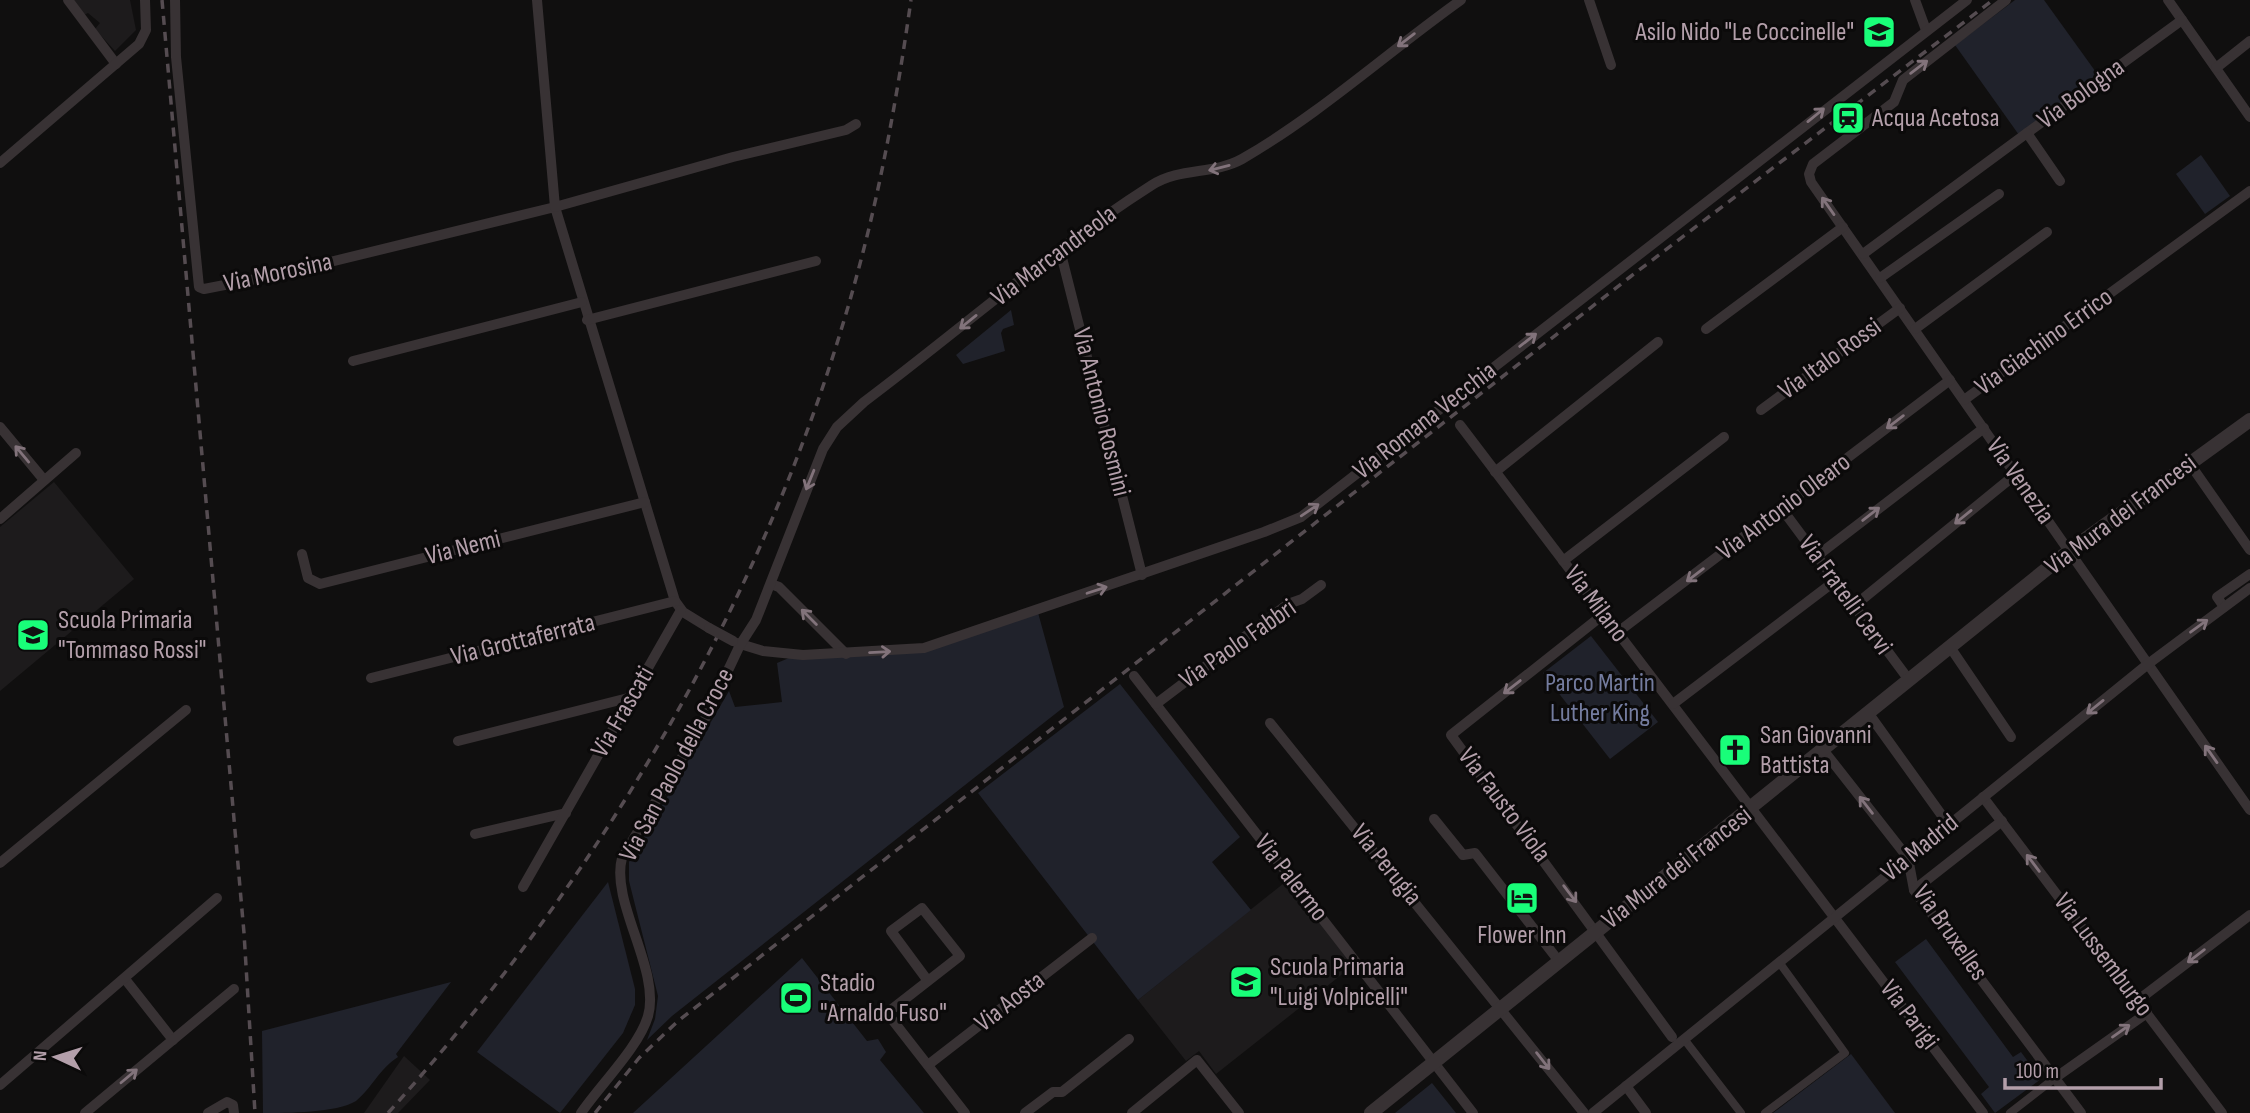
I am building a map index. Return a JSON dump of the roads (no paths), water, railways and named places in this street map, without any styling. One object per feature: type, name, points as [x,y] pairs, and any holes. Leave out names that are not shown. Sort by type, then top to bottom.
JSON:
[{"type":"street","points":[[68,0],[116,64]]},
{"type":"street","points":[[0,163],[137,46],[145,34],[145,0]]},
{"type":"street","name":"Via Morosina","points":[[175,0],[180,108],[197,282],[201,288],[281,274],[555,207],[733,157],[846,130],[856,124]]},
{"type":"street","points":[[537,0],[555,207],[587,320],[678,606],[736,643]]},
{"type":"street","name":"Via Marcandreola","points":[[736,643],[756,620],[817,462],[842,421],[1060,250],[1162,179],[1186,172],[1223,168],[1244,158],[1301,120],[1461,0]]},
{"type":"street","points":[[1589,0],[1611,65]]},
{"type":"street","points":[[1914,0],[1926,30]]},
{"type":"street","name":"Via Romana Vecchia","points":[[736,643],[763,651],[803,656],[928,647],[1277,528],[1311,510],[1968,0]]},
{"type":"street","name":"Via Venezia","points":[[2006,0],[1903,79],[1894,102],[1813,163],[1809,174],[1811,182],[2250,810]]},
{"type":"street","points":[[2168,0],[2250,117]]},
{"type":"street","name":"Via Bologna","points":[[2060,181],[2027,134],[2182,20]]},
{"type":"street","points":[[2216,68],[2250,41]]},
{"type":"street","points":[[1863,254],[2027,134]]},
{"type":"street","name":"Via Giachino Errico","points":[[1964,400],[2250,191]]},
{"type":"street","points":[[1880,278],[1999,194]]},
{"type":"street","points":[[1706,329],[1843,227]]},
{"type":"street","points":[[1915,329],[2047,232]]},
{"type":"street","name":"Via Antonio Rosmini","points":[[1060,250],[1142,575]]},
{"type":"street","points":[[587,320],[816,261]]},
{"type":"street","points":[[353,361],[582,302]]},
{"type":"street","name":"Via Italo Rossi","points":[[1761,410],[1900,308]]},
{"type":"street","points":[[1495,472],[1658,341]]},
{"type":"street","name":"Via Antonio Olearo","points":[[1618,632],[1950,380]]},
{"type":"street","name":"Via Mura dei Francesi","points":[[1371,1113],[1502,1009],[1558,960],[1824,751],[2069,551],[2250,420]]},
{"type":"street","name":"Via Milano","points":[[1460,425],[1835,916]]},
{"type":"street","points":[[0,427],[44,480]]},
{"type":"street","points":[[1817,556],[1984,428]]},
{"type":"street","points":[[1563,561],[1724,437]]},
{"type":"street","points":[[0,519],[76,453]]},
{"type":"street","points":[[2190,464],[2250,550]]},
{"type":"street","points":[[1854,606],[2016,474]]},
{"type":"street","name":"Via Nemi","points":[[302,554],[308,578],[320,584],[645,502]]},
{"type":"street","name":"Via Fratelli Cervi","points":[[1782,509],[1909,680]]},
{"type":"street","points":[[2224,607],[2217,597],[2250,574]]},
{"type":"street","points":[[1673,704],[1835,580]]},
{"type":"street","points":[[771,584],[779,587],[846,654]]},
{"type":"street","name":"Via Paolo Fabbri","points":[[1156,704],[1288,604],[1302,599],[1321,585]]},
{"type":"street","name":"Via Madrid","points":[[1594,1113],[2148,664],[2250,588]]},
{"type":"street","name":"Via Grottaferrata","points":[[371,678],[678,606]]},
{"type":"street","name":"Via Frascati","points":[[523,887],[632,697],[678,606]]},
{"type":"street","name":"Via Fausto Viola","points":[[1594,933],[1580,907],[1451,735],[1604,614]]},
{"type":"street","points":[[756,620],[756,640],[763,651]]},
{"type":"street","name":"Via San Paolo della Croce","points":[[580,1113],[639,1034],[649,1010],[648,987],[621,878],[622,858],[712,707],[736,643]]},
{"type":"street","points":[[1950,647],[2011,737]]},
{"type":"street","name":"Via Palermo","points":[[1134,676],[1473,1113]]},
{"type":"street","points":[[458,741],[632,697]]},
{"type":"street","points":[[0,863],[186,710]]},
{"type":"street","points":[[1869,714],[1943,817]]},
{"type":"street","name":"Via Perugia","points":[[1270,723],[1502,1009]]},
{"type":"street","name":"Via Bruxelles","points":[[1824,751],[1908,858],[1914,890],[2081,1113]]},
{"type":"street","name":"Via Lussemburgo","points":[[1983,797],[2220,1113]]},
{"type":"street","points":[[475,834],[566,813]]},
{"type":"street","points":[[1434,819],[1463,855],[1475,853],[1558,960]]},
{"type":"street","name":"Via Madrid","points":[[1914,890],[2002,821]]},
{"type":"street","points":[[0,1084],[217,898]]},
{"type":"street","points":[[928,981],[891,931],[922,908],[960,956],[928,981],[887,1013],[963,1112]]},
{"type":"street","points":[[2137,1001],[2250,915]]},
{"type":"street","name":"Via Parigi","points":[[1835,916],[1983,1113]]},
{"type":"street","points":[[1594,933],[1672,1037]]},
{"type":"street","name":"Via Aosta","points":[[928,1065],[1092,938]]},
{"type":"street","points":[[1765,1113],[1845,1052],[1779,962]]},
{"type":"street","points":[[125,979],[173,1040]]},
{"type":"street","points":[[85,1113],[234,989]]},
{"type":"street","points":[[1502,1009],[1584,1113]]},
{"type":"street","points":[[2010,1113],[2147,1013]]},
{"type":"street","points":[[1026,1113],[1053,1092],[1062,1092],[1129,1038]]},
{"type":"street","points":[[1684,1039],[1741,1113]]},
{"type":"street","points":[[1132,1113],[1198,1060],[1238,1113]]},
{"type":"street","points":[[1626,1086],[1646,1113]]},
{"type":"street","points":[[208,1113],[220,1104],[232,1108]]},
{"type":"railway","points":[[162,0],[244,933],[255,1113]]},
{"type":"railway","points":[[388,1113],[471,1016],[548,915],[619,810],[684,700],[742,587],[792,470],[835,351],[876,200],[911,0]]},
{"type":"railway","points":[[595,1113],[639,1058],[678,1021],[1630,277],[1993,0]]},
{"type":"place","name":"Asilo Nido \"Le Coccinelle\"","points":[[1879,32]]},
{"type":"place","name":"Acqua Acetosa","points":[[1848,118]]},
{"type":"place","name":"Scuola Primaria \"Tommaso Rossi\"","points":[[33,635]]},
{"type":"place","name":"San Giovanni Battista","points":[[1735,750]]},
{"type":"place","name":"Flower Inn","points":[[1522,898]]},
{"type":"place","name":"Scuola Primaria \"Luigi Volpicelli\"","points":[[1246,982]]},
{"type":"place","name":"Stadio \"Arnaldo Fuso\"","points":[[796,998]]},
{"type":"park label","name":"Parco Martin Luther King","points":[[1600,698]]}]
